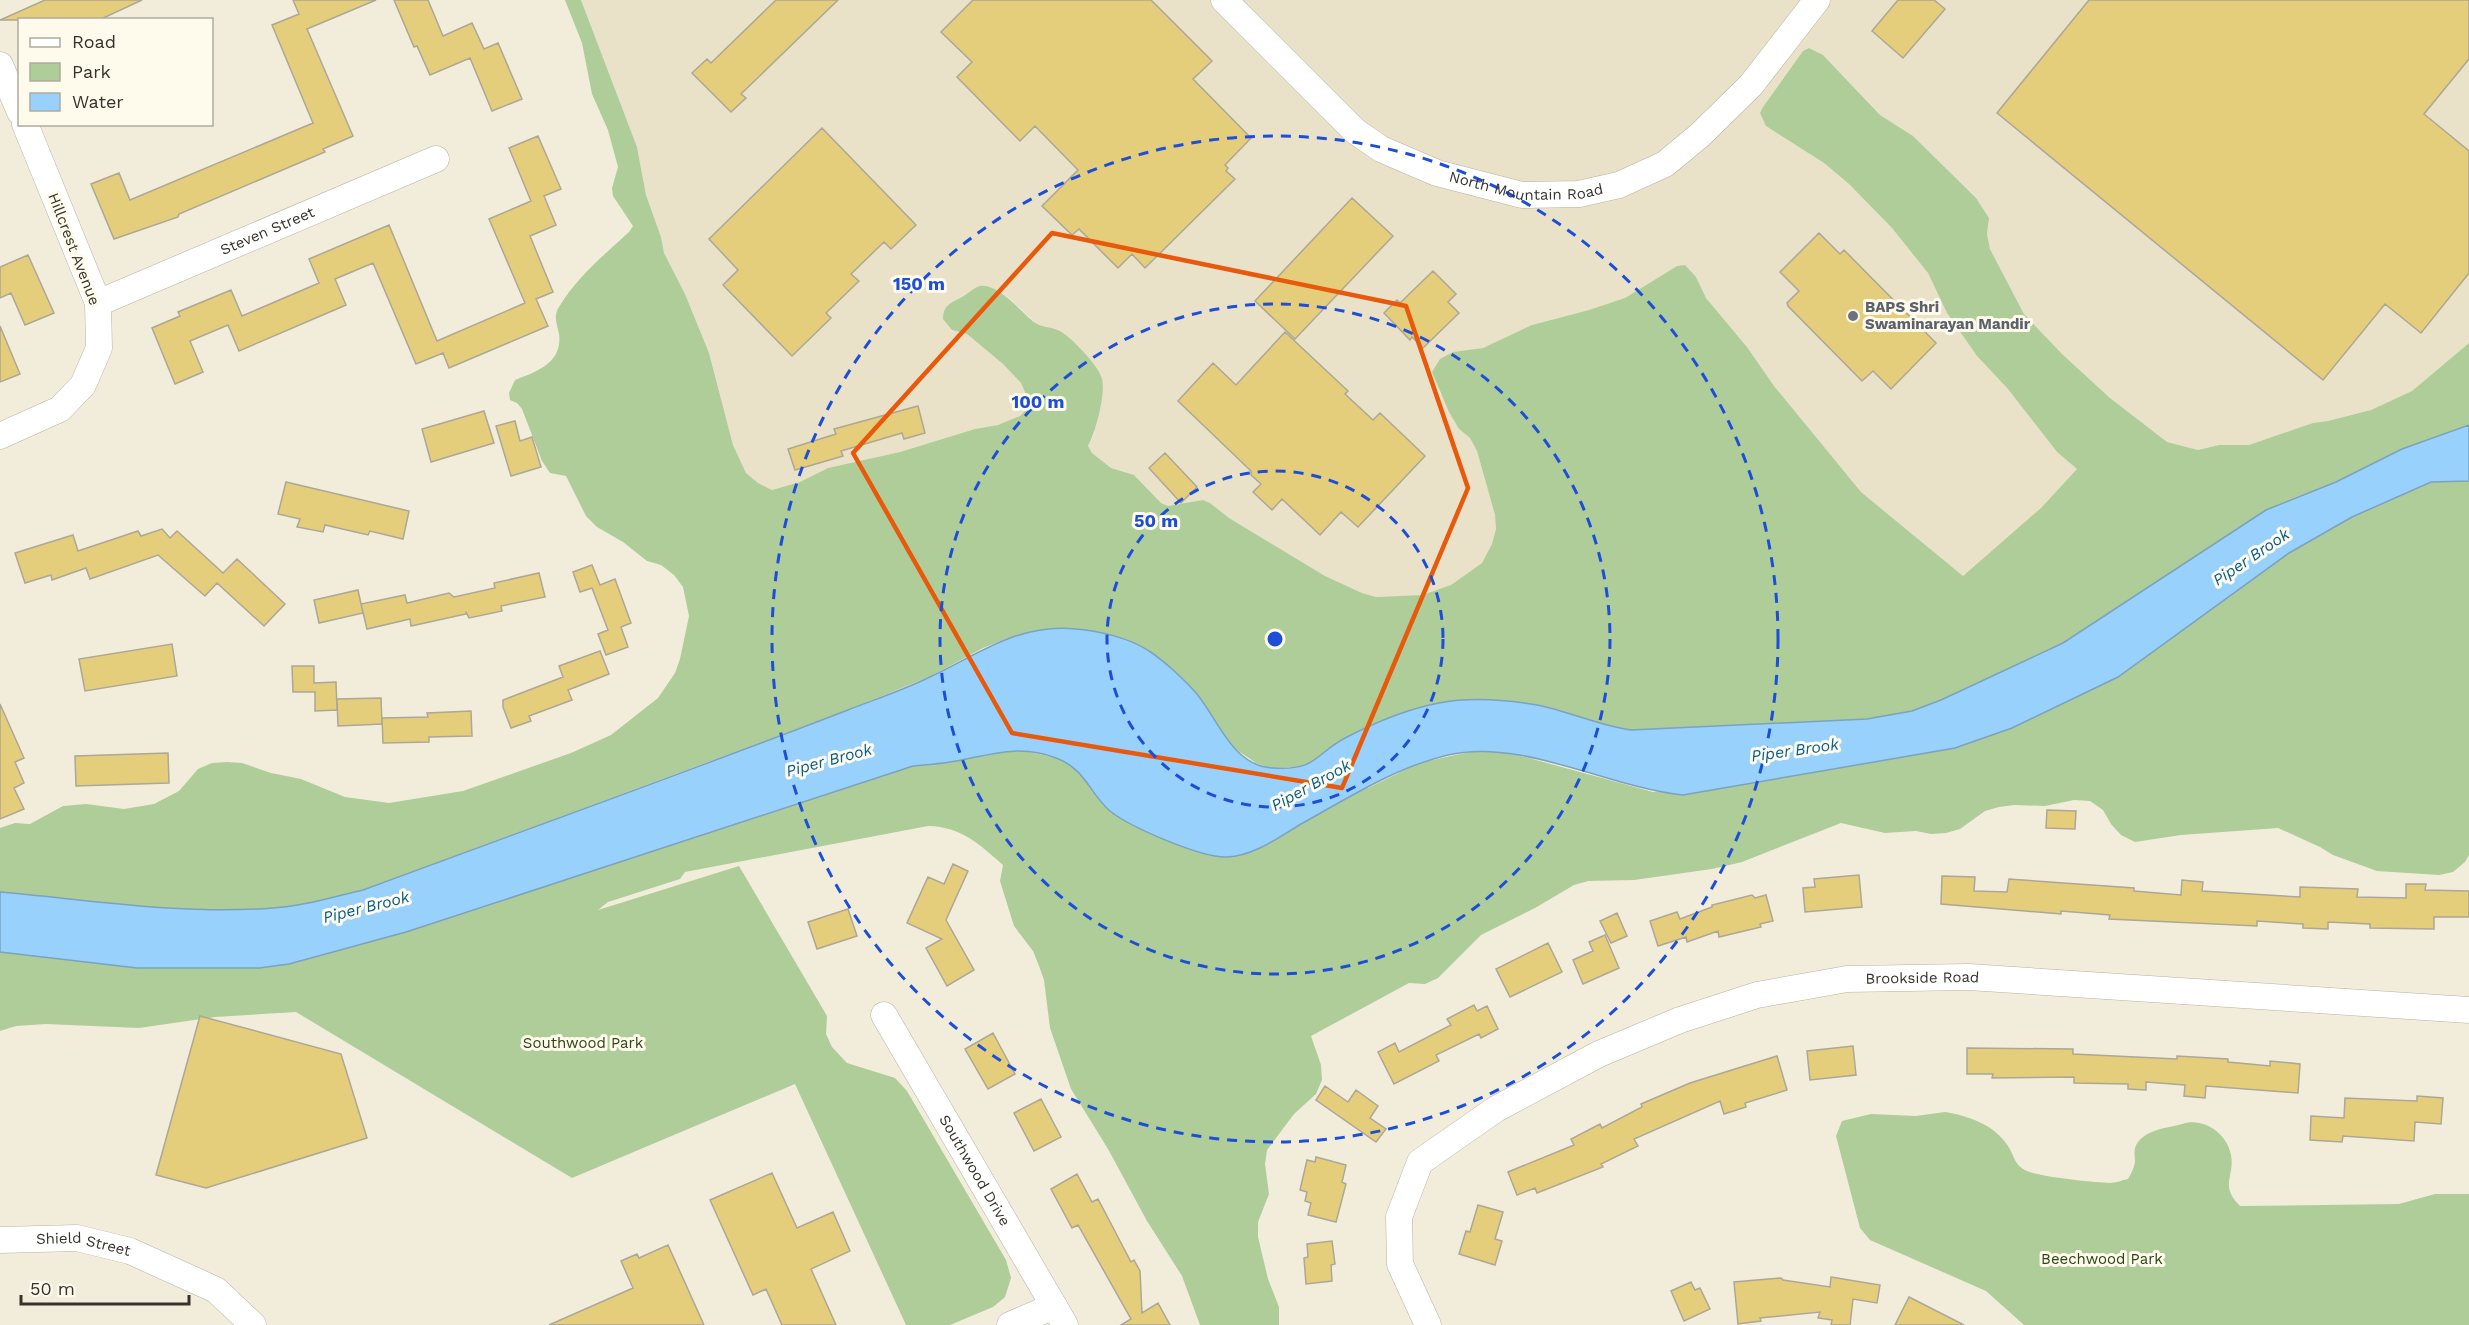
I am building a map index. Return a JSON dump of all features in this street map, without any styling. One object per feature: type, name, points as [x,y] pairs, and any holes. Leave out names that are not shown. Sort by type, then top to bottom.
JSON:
[{"type":"street","name":"North Mountain Road","points":[[1224,0],[1355,131],[1381,149],[1437,173],[1522,195],[1534,195],[1589,192],[1618,185],[1665,164],[1700,135],[1750,85],[1817,0]]},
{"type":"street","points":[[0,65],[18,107]]},
{"type":"street","name":"Hillcrest Avenue","points":[[0,436],[60,409],[83,385],[99,348],[98,303],[26,126]]},
{"type":"street","name":"Steven Street","points":[[98,303],[436,159]]},
{"type":"street","name":"Brookside Road","points":[[1428,1325],[1400,1264],[1399,1217],[1420,1162],[1496,1109],[1599,1054],[1680,1020],[1756,995],[1847,979],[1969,977],[2469,1010]]},
{"type":"street","name":"Southwood Drive","points":[[884,1015],[1060,1315]]},
{"type":"street","name":"Shield Street","points":[[0,1240],[77,1238],[130,1251],[216,1290],[253,1325]]},
{"type":"street","points":[[1010,1325],[1060,1315]]},
{"type":"highlighted area","points":[[1052,233],[1406,306],[1468,488],[1342,788],[1012,733],[853,453]]},
{"type":"shaded area","points":[[581,0],[2469,0],[2469,343],[2412,391],[2371,410],[2313,423],[2249,445],[2219,445],[2198,450],[2167,442],[2110,398],[2062,354],[2024,314],[1990,249],[1987,234],[1989,218],[1976,198],[1913,136],[1880,115],[1823,55],[1803,51],[1763,107],[1766,126],[1824,163],[1849,184],[1892,228],[1928,273],[1947,313],[1977,356],[2008,389],[2057,452],[2077,469],[2041,508],[1963,576],[1861,492],[1774,386],[1747,347],[1706,298],[1696,277],[1677,266],[1625,298],[1532,325],[1483,348],[1453,352],[1439,393],[1445,398],[1449,412],[1459,429],[1470,438],[1477,451],[1495,515],[1496,529],[1492,544],[1482,563],[1451,585],[1422,595],[1376,597],[1362,593],[1325,576],[1229,518],[1210,503],[1203,500],[1168,506],[1161,503],[1134,475],[1111,468],[1092,453],[1088,446],[1095,433],[1059,331],[1036,323],[1008,297],[979,286],[947,305],[952,330],[967,334],[1003,364],[1021,383],[1027,397],[1025,411],[1019,417],[900,452],[828,468],[800,482],[772,490],[758,483],[746,473],[733,445],[709,353],[685,294],[664,253],[661,237],[646,195],[637,147]]},
{"type":"green space","points":[[565,0],[581,0],[637,147],[646,195],[661,237],[664,253],[685,294],[709,353],[733,445],[746,473],[758,483],[772,490],[800,482],[828,468],[900,452],[975,429],[998,425],[1020,416],[1025,411],[1027,397],[1021,383],[1003,364],[967,334],[952,330],[943,319],[945,309],[949,304],[977,287],[984,286],[1000,292],[1034,322],[1065,334],[1096,367],[1103,386],[1097,423],[1088,446],[1092,453],[1111,468],[1134,475],[1161,503],[1168,506],[1203,500],[1210,503],[1229,518],[1325,576],[1362,593],[1376,597],[1422,595],[1451,585],[1482,563],[1492,544],[1496,529],[1495,515],[1477,451],[1470,438],[1459,429],[1449,412],[1432,372],[1440,359],[1453,352],[1483,348],[1532,325],[1625,298],[1677,266],[1685,265],[1696,277],[1706,298],[1747,347],[1774,386],[1861,492],[1963,576],[2041,508],[2077,469],[2057,452],[2008,389],[1977,356],[1947,313],[1928,273],[1892,228],[1849,184],[1824,163],[1766,126],[1760,113],[1763,107],[1803,51],[1809,48],[1823,55],[1880,115],[1913,136],[1976,198],[1989,218],[1987,234],[1990,249],[2024,314],[2062,354],[2110,398],[2167,442],[2198,450],[2219,445],[2249,445],[2313,423],[2371,410],[2412,391],[2469,343],[2469,425],[2402,449],[2336,482],[2063,643],[1941,700],[1912,711],[1867,719],[1631,730],[1443,702],[1413,709],[1370,725],[1339,741],[1316,761],[1302,767],[1270,768],[1256,763],[1231,746],[1196,693],[1071,628],[1040,630],[983,648],[931,676],[848,710],[363,890],[296,905],[239,910],[136,906],[0,892],[0,828],[15,823],[30,824],[63,806],[86,804],[124,809],[154,804],[179,791],[198,769],[212,763],[227,762],[242,763],[271,773],[301,779],[345,797],[389,803],[463,791],[571,753],[611,735],[658,698],[675,673],[689,616],[683,587],[674,575],[661,565],[647,561],[623,542],[597,527],[586,516],[566,476],[550,473],[542,461],[522,409],[510,400],[509,393],[515,380],[539,370],[557,352],[559,334],[556,314],[566,296],[582,276],[633,226],[613,196],[612,188],[618,167],[608,130],[592,94],[582,43]]},
{"type":"green space","name":"Southwood Park","points":[[2469,481],[2469,855],[2465,862],[2453,872],[2439,875],[2377,871],[2333,855],[2278,828],[2181,835],[2135,842],[2121,835],[2103,810],[2090,801],[2074,800],[2045,806],[1999,807],[1985,811],[1960,829],[1946,833],[1931,834],[1916,831],[1885,833],[1841,823],[1742,862],[1712,869],[1634,880],[1588,881],[1574,885],[1481,935],[1438,978],[1425,984],[1409,983],[1311,1036],[1321,1065],[1322,1080],[1316,1094],[1294,1114],[1267,1150],[1265,1164],[1269,1194],[1258,1222],[1258,1237],[1268,1279],[1279,1307],[1279,1325],[1200,1325],[1182,1276],[1147,1221],[1108,1149],[1071,1089],[1050,1028],[1044,980],[1033,951],[1014,926],[1000,881],[1003,865],[969,838],[940,827],[928,826],[685,872],[680,879],[608,902],[598,910],[739,866],[827,1016],[826,1034],[832,1047],[847,1063],[895,1078],[907,1091],[1006,1260],[1011,1278],[1005,1297],[993,1307],[950,1325],[906,1325],[795,1084],[572,1178],[296,1012],[215,1017],[139,1028],[46,1024],[16,1026],[0,1031],[0,952],[137,968],[259,968],[289,964],[406,932],[913,766],[950,762],[993,752],[1024,751],[1054,757],[1068,763],[1081,772],[1108,809],[1368,788],[1419,763],[1478,750],[1507,752],[1653,792],[1955,748],[2012,728],[2118,677],[2289,553],[2352,517],[2431,482]]},
{"type":"green space","name":"Beechwood Park","points":[[1945,1112],[1972,1119],[1989,1127],[2003,1139],[2020,1167],[2029,1172],[2051,1177],[2110,1183],[2128,1179],[2135,1164],[2135,1148],[2143,1137],[2155,1131],[2190,1122],[2206,1125],[2225,1140],[2232,1163],[2230,1192],[2240,1206],[2399,1204],[2435,1194],[2469,1194],[2469,1325],[2024,1325],[1986,1291],[1870,1240],[1860,1228],[1836,1136],[1842,1121],[1871,1114],[1916,1116]]},
{"type":"water","name":"Piper Brook","points":[[2469,425],[2469,481],[2431,482],[2352,517],[2289,553],[2118,677],[2012,728],[1955,748],[1683,795],[1625,783],[1535,758],[1505,753],[1476,752],[1448,755],[1391,775],[1256,850],[1227,857],[1184,847],[1120,818],[1103,804],[1074,768],[1056,758],[1028,751],[1003,752],[945,763],[913,766],[406,932],[289,964],[259,968],[137,968],[0,952],[0,892],[136,906],[239,910],[296,905],[363,890],[891,694],[1018,635],[1056,628],[1104,633],[1133,642],[1155,655],[1191,688],[1237,751],[1259,765],[1273,768],[1299,767],[1308,764],[1336,743],[1380,721],[1403,712],[1451,701],[1488,700],[1537,705],[1631,730],[1867,719],[1912,711],[1941,700],[2063,643],[2266,510],[2336,482],[2402,449]]},
{"type":"building","points":[[45,0],[142,0],[103,18],[0,20]]},
{"type":"building","points":[[293,0],[376,0],[307,29],[353,136],[323,149],[325,152],[179,214],[178,217],[114,239],[91,184],[119,173],[130,200],[313,123],[272,25],[299,14]]},
{"type":"building","points":[[394,0],[428,0],[443,36],[472,23],[484,49],[498,43],[522,99],[492,111],[470,58],[430,75],[417,46],[414,47]]},
{"type":"building","points":[[776,0],[838,0],[741,94],[746,98],[731,112],[692,73],[707,59],[711,63]]},
{"type":"building","points":[[973,0],[1151,0],[1212,61],[1193,79],[1251,138],[1225,165],[1228,168],[1226,171],[1235,179],[1145,268],[1132,254],[1118,268],[1079,229],[1072,235],[1042,206],[1078,170],[1035,126],[1020,141],[957,77],[972,62],[941,32]]},
{"type":"building","points":[[1898,0],[1934,0],[1945,9],[1903,58],[1872,31]]},
{"type":"building","points":[[2089,0],[2469,0],[2469,59],[2424,114],[2469,151],[2469,273],[2421,333],[2385,304],[2323,380],[1997,113]]},
{"type":"building","points":[[822,128],[916,225],[891,249],[884,242],[851,274],[859,281],[826,313],[831,318],[792,356],[723,285],[738,270],[709,239]]},
{"type":"building","points":[[538,136],[561,189],[544,196],[556,225],[530,236],[553,292],[536,299],[548,326],[449,368],[443,353],[416,364],[373,263],[335,279],[346,305],[239,351],[228,325],[190,341],[203,372],[175,384],[152,328],[180,316],[178,312],[231,290],[242,316],[319,283],[309,259],[389,225],[437,341],[525,303],[489,219],[531,201],[509,148]]},
{"type":"building","points":[[1352,198],[1393,236],[1295,339],[1255,301]]},
{"type":"building","name":"BAPS Shri Swaminarayan Mandir","points":[[1819,233],[1840,254],[1844,250],[1936,343],[1891,389],[1873,371],[1862,381],[1788,306],[1787,303],[1799,291],[1780,272]]},
{"type":"building","points":[[28,255],[54,313],[25,325],[11,293],[0,298],[0,267]]},
{"type":"building","points":[[1433,271],[1456,294],[1448,302],[1459,313],[1423,348],[1412,337],[1410,340],[1384,313],[1397,300],[1400,303]]},
{"type":"building","points":[[0,326],[20,374],[0,382]]},
{"type":"building","points":[[1285,332],[1348,391],[1345,394],[1373,420],[1380,413],[1425,456],[1358,527],[1341,512],[1320,535],[1282,499],[1272,510],[1253,492],[1261,484],[1251,475],[1251,471],[1178,401],[1213,363],[1236,385]]},
{"type":"building","points":[[918,406],[925,433],[904,439],[902,433],[841,451],[843,456],[795,470],[788,449],[836,434],[834,429]]},
{"type":"building","points":[[484,411],[494,443],[431,462],[422,429]]},
{"type":"building","points":[[515,421],[520,441],[532,437],[541,467],[511,476],[496,426]]},
{"type":"building","points":[[1165,453],[1197,487],[1181,503],[1149,468]]},
{"type":"building","points":[[286,482],[409,511],[403,539],[370,531],[368,535],[325,525],[323,532],[297,527],[300,519],[278,514]]},
{"type":"building","points":[[162,529],[170,538],[177,531],[223,573],[237,559],[285,604],[264,626],[217,583],[205,596],[158,555],[90,579],[86,568],[52,580],[51,575],[25,583],[15,553],[73,535],[78,551],[138,531],[141,536]]},
{"type":"building","points":[[592,565],[600,585],[615,579],[631,623],[621,627],[628,647],[606,655],[598,634],[608,630],[592,588],[580,592],[573,572]]},
{"type":"building","points":[[539,573],[545,597],[501,606],[502,611],[469,618],[466,612],[466,614],[411,626],[410,619],[367,629],[361,604],[405,595],[407,603],[449,593],[454,597],[495,588],[494,583]]},
{"type":"building","points":[[358,590],[363,613],[319,623],[314,600]]},
{"type":"building","points":[[172,644],[177,676],[85,691],[79,659]]},
{"type":"building","points":[[600,651],[609,674],[568,690],[572,700],[529,716],[531,721],[511,728],[503,707],[503,700],[563,677],[559,666]]},
{"type":"building","points":[[292,666],[314,666],[314,683],[336,682],[337,710],[315,711],[315,692],[293,692]]},
{"type":"building","points":[[381,698],[382,724],[338,726],[337,699]]},
{"type":"building","points":[[0,704],[24,758],[15,762],[24,783],[14,788],[24,809],[0,819]]},
{"type":"building","points":[[471,711],[472,736],[429,737],[429,742],[383,743],[382,718],[428,717],[427,713]]},
{"type":"building","points":[[168,753],[169,783],[76,786],[75,756]]},
{"type":"building","points":[[2047,810],[2076,811],[2075,829],[2046,828]]},
{"type":"building","points":[[953,864],[968,871],[946,920],[974,970],[947,986],[926,948],[942,939],[907,923],[928,877],[944,884]]},
{"type":"building","points":[[1859,875],[1862,907],[1805,912],[1803,888],[1815,887],[1814,879]]},
{"type":"building","points":[[1942,876],[1975,877],[1974,891],[2007,892],[2009,879],[2134,888],[2134,891],[2181,895],[2182,880],[2203,882],[2202,891],[2300,897],[2300,887],[2358,889],[2357,897],[2406,898],[2406,884],[2426,884],[2425,890],[2469,891],[2469,917],[2434,917],[2434,929],[2370,928],[2370,924],[2328,922],[2328,929],[2303,928],[2303,924],[2257,921],[2257,926],[2109,919],[2110,915],[2061,911],[2061,914],[1941,904]]},
{"type":"building","points":[[1752,895],[1755,898],[1766,895],[1773,921],[1760,924],[1761,927],[1719,937],[1718,931],[1687,942],[1686,937],[1658,946],[1650,921],[1677,912],[1680,919],[1712,907],[1712,905]]},
{"type":"building","points":[[848,909],[857,936],[817,949],[808,922]]},
{"type":"building","points":[[1617,913],[1627,936],[1611,943],[1600,921]]},
{"type":"building","points":[[1605,935],[1619,968],[1583,984],[1573,960],[1593,951],[1589,942]]},
{"type":"building","points":[[1548,943],[1562,972],[1510,997],[1496,969]]},
{"type":"building","points":[[1474,1005],[1477,1011],[1487,1006],[1498,1029],[1481,1038],[1479,1034],[1436,1055],[1439,1061],[1394,1084],[1378,1052],[1395,1043],[1399,1052],[1451,1025],[1447,1019]]},
{"type":"building","points":[[200,1016],[341,1054],[367,1138],[206,1188],[156,1175]]},
{"type":"building","points":[[993,1033],[1015,1074],[988,1089],[965,1049]]},
{"type":"building","points":[[1853,1046],[1856,1075],[1810,1080],[1807,1051]]},
{"type":"building","points":[[1967,1048],[2073,1049],[2073,1054],[2228,1059],[2228,1062],[2270,1066],[2270,1061],[2300,1064],[2298,1093],[2206,1086],[2205,1098],[2184,1096],[2185,1085],[2146,1082],[2146,1090],[2128,1089],[2128,1084],[2074,1083],[2074,1077],[1992,1078],[1993,1074],[1967,1074]]},
{"type":"building","points":[[1777,1056],[1787,1090],[1745,1103],[1746,1107],[1724,1114],[1720,1101],[1634,1139],[1638,1146],[1601,1164],[1603,1167],[1537,1193],[1535,1188],[1517,1195],[1508,1172],[1574,1145],[1571,1139],[1600,1124],[1602,1128],[1642,1107],[1641,1104],[1690,1083]]},
{"type":"building","points":[[1325,1086],[1348,1102],[1356,1090],[1378,1106],[1370,1118],[1386,1129],[1376,1142],[1316,1100]]},
{"type":"building","points":[[2417,1096],[2443,1098],[2441,1124],[2415,1122],[2414,1141],[2343,1136],[2342,1142],[2310,1140],[2311,1116],[2344,1118],[2345,1098],[2417,1101]]},
{"type":"building","points":[[1041,1099],[1061,1137],[1034,1151],[1014,1113]]},
{"type":"building","points":[[1316,1157],[1346,1165],[1342,1182],[1346,1184],[1336,1222],[1308,1215],[1311,1203],[1305,1201],[1307,1192],[1300,1190],[1307,1160],[1315,1162]]},
{"type":"building","points":[[772,1173],[797,1228],[833,1212],[850,1251],[811,1269],[836,1325],[782,1325],[766,1289],[753,1295],[710,1200]]},
{"type":"building","points":[[1077,1174],[1092,1202],[1098,1199],[1131,1262],[1134,1260],[1140,1271],[1142,1313],[1158,1303],[1170,1325],[1121,1325],[1131,1319],[1078,1225],[1072,1228],[1051,1189]]},
{"type":"building","points":[[1478,1205],[1503,1212],[1495,1239],[1502,1241],[1495,1265],[1459,1254],[1466,1231],[1470,1232]]},
{"type":"building","points":[[1332,1241],[1335,1264],[1331,1265],[1332,1281],[1306,1284],[1304,1258],[1308,1257],[1307,1244]]},
{"type":"building","points":[[668,1245],[704,1325],[549,1325],[633,1288],[621,1261],[637,1254],[639,1258]]},
{"type":"building","points":[[1831,1277],[1880,1285],[1877,1303],[1853,1299],[1850,1325],[1831,1325],[1832,1320],[1818,1318],[1820,1312],[1760,1318],[1761,1321],[1738,1324],[1734,1282],[1781,1278],[1830,1287]]},
{"type":"building","points":[[1691,1282],[1695,1290],[1700,1288],[1710,1309],[1684,1321],[1671,1291]]},
{"type":"building","points":[[1909,1297],[1964,1325],[1895,1325]]},
{"type":"place","name":"BAPS Shri Swaminarayan Mandir","points":[[1853,316]]}]
